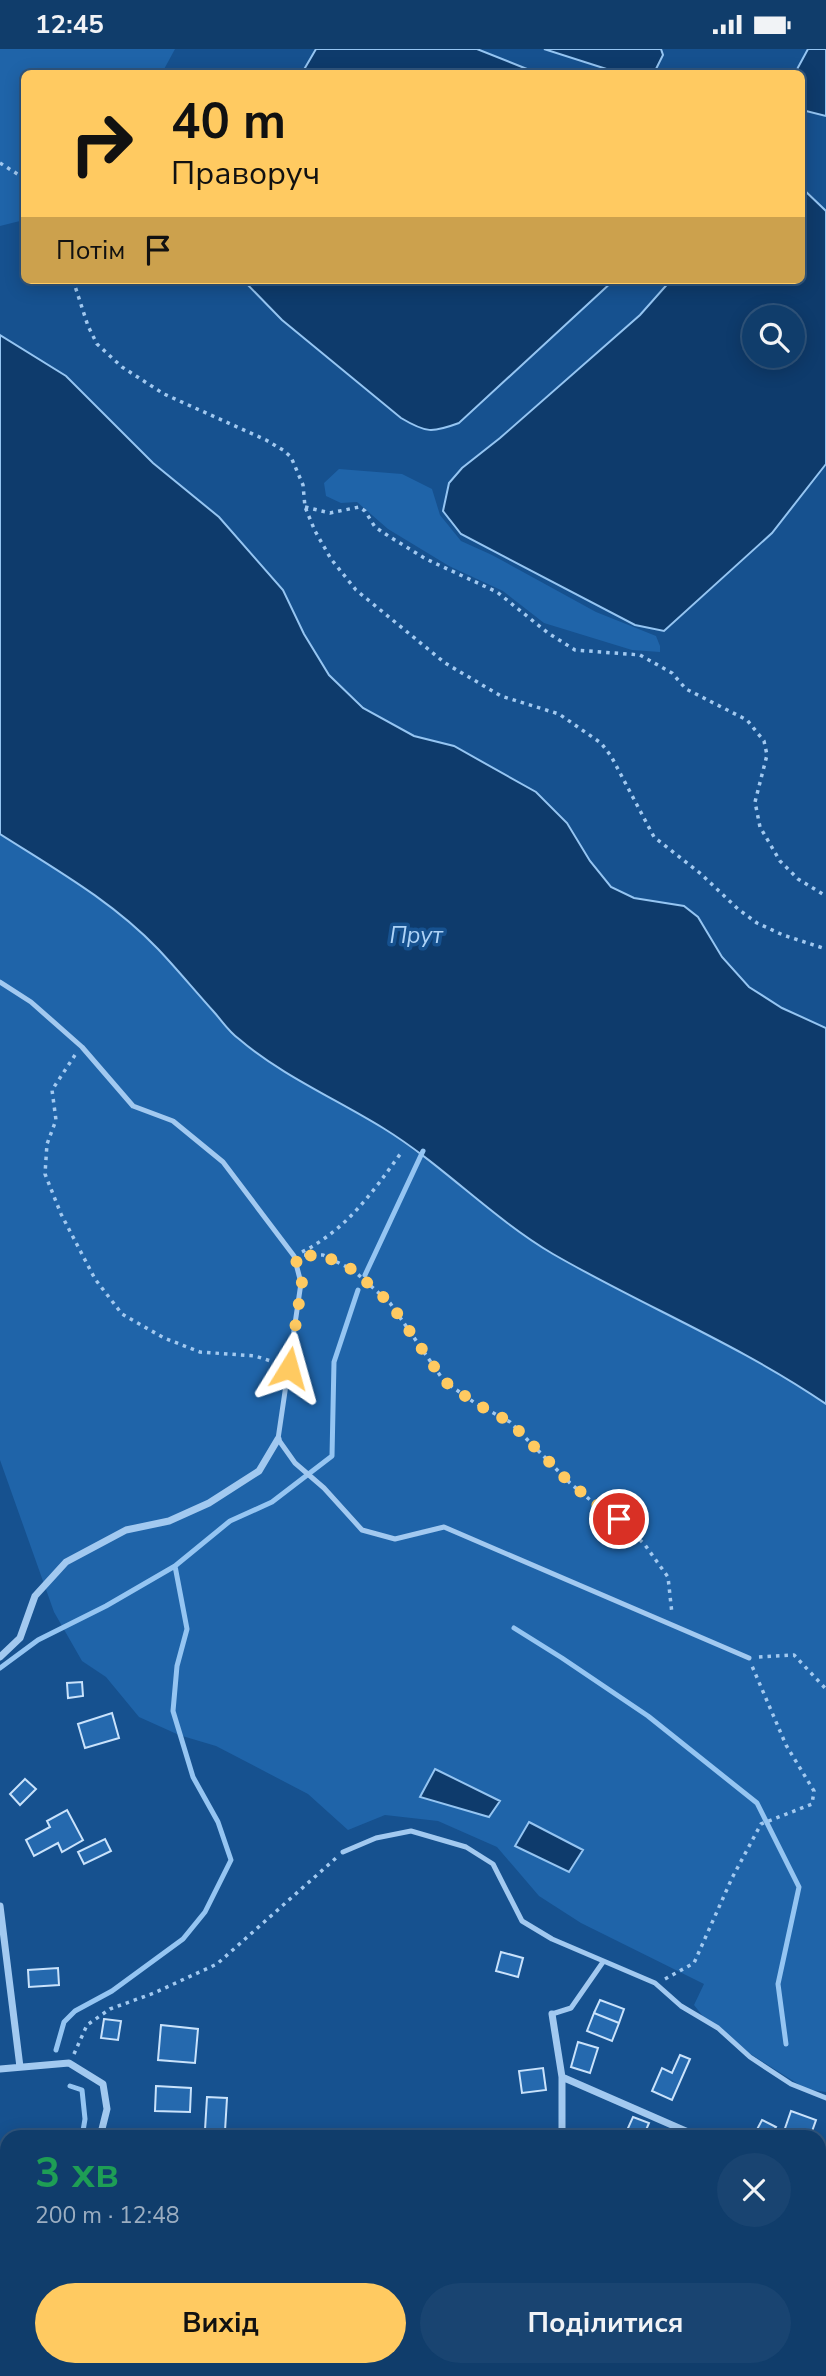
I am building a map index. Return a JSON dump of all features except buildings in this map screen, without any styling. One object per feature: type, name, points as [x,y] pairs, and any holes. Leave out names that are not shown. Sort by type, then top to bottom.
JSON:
[{"type":"street","points":[[0,1657],[20,1637],[35,1596],[66,1563],[126,1530],[169,1521],[209,1503],[259,1471],[278,1439]]},
{"type":"street","points":[[0,1906],[20,2067]]},
{"type":"street","points":[[552,2014],[562,2077],[562,2130]]},
{"type":"street","points":[[0,2069],[69,2063],[103,2084],[107,2109],[102,2130]]},
{"type":"street","points":[[562,2077],[683,2130]]},
{"type":"lane","points":[[0,982],[31,1002],[82,1047],[133,1106],[173,1121],[223,1161],[295,1256],[302,1283],[278,1439],[295,1463],[324,1488],[362,1530],[395,1539],[444,1527],[749,1658]]},
{"type":"lane","points":[[343,1852],[376,1838],[411,1831],[466,1847],[493,1864],[522,1921],[552,1939],[655,1983],[681,2006],[718,2028],[760,2064],[791,2084],[826,2098]]},
{"type":"lane","points":[[552,2014],[570,2008],[603,1962]]},
{"type":"path","points":[[0,163],[21,179]]},
{"type":"path","points":[[74,284],[97,344],[122,367],[164,394],[283,450],[291,457],[303,485],[305,507],[331,559],[356,590],[446,663],[501,696],[559,715],[601,743],[618,768],[654,837],[757,923],[826,949]]},
{"type":"path","points":[[305,507],[330,513],[359,507],[365,511],[375,527],[390,537],[426,559],[497,592],[548,633],[575,650],[640,655],[672,673],[685,688],[747,720],[764,741],[767,755],[755,803],[761,827],[780,861],[798,879],[826,896]]},
{"type":"path","points":[[82,1047],[70,1060],[52,1090],[56,1119],[47,1144],[45,1174],[61,1214],[94,1279],[122,1314],[164,1338],[200,1352],[255,1356],[289,1368]]},
{"type":"path","points":[[295,1256],[339,1229],[367,1198],[401,1153]]},
{"type":"path","points":[[295,1256],[323,1255],[353,1270],[390,1303],[444,1381],[475,1403],[510,1422],[570,1483],[619,1519],[645,1545],[668,1577],[673,1625]]},
{"type":"path","points":[[655,1983],[694,1963],[732,1878],[761,1824],[812,1804],[814,1791],[786,1745],[749,1658],[794,1655],[826,1689]]},
{"type":"path","points":[[69,2063],[87,2025],[110,2009],[154,1993],[217,1964],[343,1852]]},
{"type":"shaded area","points":[[0,49],[175,49],[164,70],[21,70],[21,221],[0,226]]},
{"type":"shaded area","points":[[339,469],[402,474],[432,489],[440,515],[461,541],[596,612],[656,636],[660,652],[632,650],[544,623],[503,591],[449,566],[388,529],[357,502],[341,503],[326,496],[324,483]]},
{"type":"shaded area","points":[[0,834],[105,901],[156,947],[238,1039],[385,1129],[550,1252],[722,1341],[789,1379],[826,1404],[826,2092],[806,2089],[738,2046],[705,2019],[694,2005],[704,1984],[581,1923],[539,1896],[497,1847],[438,1821],[385,1815],[348,1830],[308,1794],[216,1746],[179,1735],[139,1717],[106,1677],[82,1661],[54,1612],[0,1460]],"holes":[[[435,1770],[499,1801],[489,1817],[420,1797]]]},
{"type":"water","points":[[316,49],[477,49],[530,70],[304,70]]},
{"type":"water","points":[[544,49],[661,49],[663,55],[656,70],[610,70]]},
{"type":"water","points":[[808,49],[826,49],[826,116],[805,111],[805,70],[797,70]]},
{"type":"water","points":[[805,191],[826,211],[826,464],[772,533],[664,631],[635,625],[461,534],[443,511],[449,483],[462,468],[640,315],[667,284],[805,284]]},
{"type":"water","points":[[247,284],[610,284],[459,423],[442,429],[423,429],[401,418],[282,320]]},
{"type":"water","name":"Прут","points":[[0,335],[66,376],[153,463],[219,517],[283,590],[304,634],[329,675],[363,708],[414,736],[454,746],[536,792],[567,823],[590,861],[611,887],[634,898],[684,906],[698,917],[722,957],[749,987],[782,1008],[826,1028],[826,1404],[726,1344],[553,1254],[383,1128],[255,1052],[232,1033],[158,949],[122,916],[0,834]]},
{"type":"water","points":[[435,1769],[500,1801],[489,1817],[420,1797]]},
{"type":"water","points":[[529,1822],[583,1850],[569,1872],[515,1846]]},
{"type":"waterway","points":[[365,1275],[423,1151]]},
{"type":"waterway","points":[[0,1668],[38,1640],[106,1606],[175,1566],[230,1521],[272,1502],[332,1456],[334,1362],[358,1290]]},
{"type":"waterway","points":[[56,2050],[64,2022],[75,2011],[112,1991],[183,1939],[205,1912],[231,1860],[218,1822],[193,1777],[173,1711],[177,1666],[187,1629],[175,1566]]},
{"type":"waterway","points":[[514,1628],[648,1716],[757,1803],[799,1887],[778,1984],[786,2044]]},
{"type":"waterway","points":[[70,2086],[82,2090],[85,2119],[83,2130]]},
{"type":"route","points":[[289,1368],[302,1283],[295,1256],[323,1255],[353,1270],[390,1303],[444,1381],[475,1403],[510,1422],[570,1483],[619,1519]]}]
